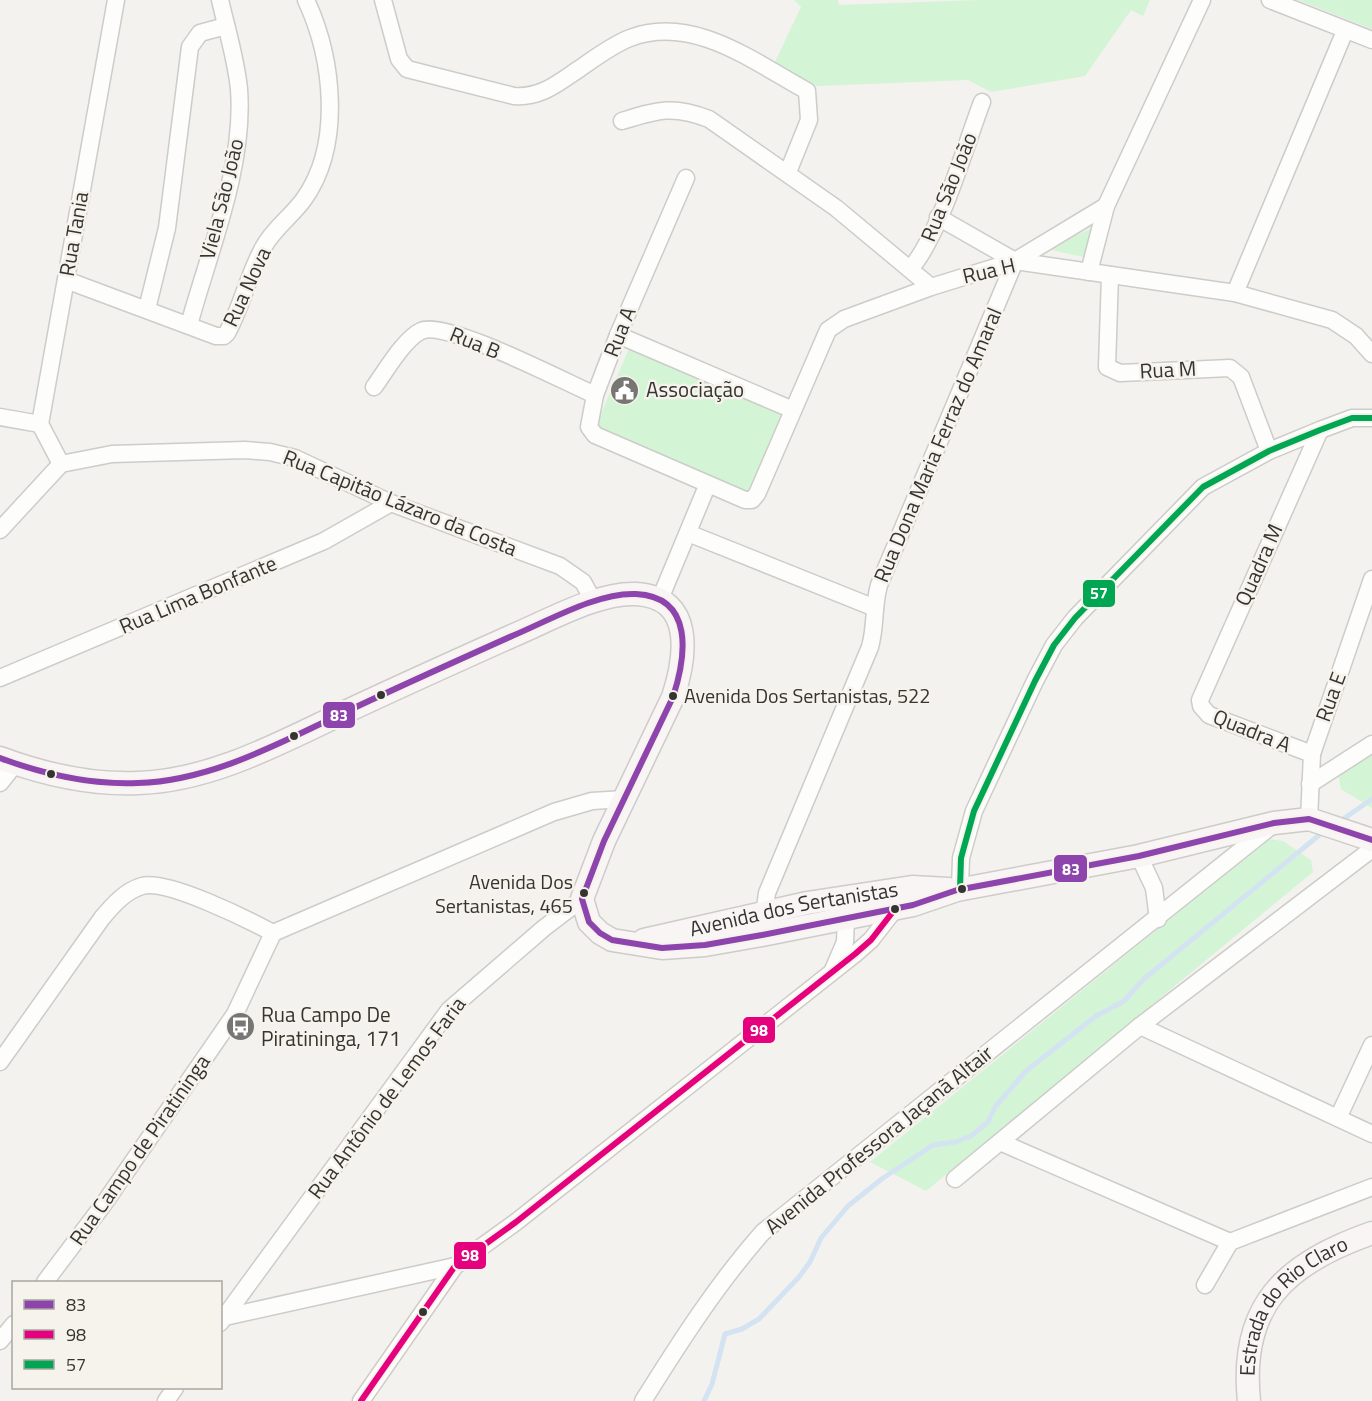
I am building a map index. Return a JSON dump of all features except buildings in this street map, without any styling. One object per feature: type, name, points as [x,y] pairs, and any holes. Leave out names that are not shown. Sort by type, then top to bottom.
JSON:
[{"type":"main road","points":[[8,761],[55,775],[97,782],[138,783],[180,778],[237,761],[271,747],[439,669],[594,602],[615,596],[637,594],[660,599],[676,611],[681,628],[684,645],[680,676],[673,697],[587,881],[582,899]]},
{"type":"main road","name":"Avenida dos Sertanistas","points":[[632,944],[763,911],[892,899],[912,887],[958,889],[1140,856],[1274,824],[1314,820],[1372,840]]},
{"type":"main road","name":"Avenida dos Sertanistas","points":[[582,899],[589,922],[600,933],[612,940],[662,948],[705,945],[846,917]]},
{"type":"main road","points":[[846,917],[854,907],[874,900],[892,899]]},
{"type":"main road","name":"Estrada do Rio Claro","points":[[1249,1401],[1246,1371],[1251,1335],[1263,1305],[1281,1283],[1303,1267],[1347,1242],[1372,1233]]},
{"type":"street","name":"Rua Tania","points":[[40,424],[116,0]]},
{"type":"street","name":"Viela São João","points":[[189,325],[231,180],[237,148],[239,90],[220,0]]},
{"type":"street","name":"Rua Nova","points":[[189,325],[216,336],[224,336],[227,333],[264,245],[304,200],[322,166],[329,108],[325,60],[316,22],[306,0]]},
{"type":"street","points":[[383,0],[399,59],[407,69],[514,96],[527,97],[548,90],[630,39],[660,31],[678,31],[722,45],[807,91],[808,120],[788,172]]},
{"type":"street","points":[[1089,272],[1106,206],[1202,0]]},
{"type":"street","points":[[1270,0],[1372,40]]},
{"type":"street","points":[[147,309],[167,228],[190,47],[200,33],[226,26]]},
{"type":"street","points":[[1235,292],[1345,31]]},
{"type":"street","name":"Rua São João","points":[[911,268],[920,256],[938,218],[982,102]]},
{"type":"street","points":[[622,121],[660,109],[685,110],[709,119],[788,172],[911,268],[931,287]]},
{"type":"street","name":"Rua A","points":[[686,178],[618,335],[595,395],[588,422],[591,432],[595,435],[707,486],[745,500]]},
{"type":"street","points":[[938,218],[1015,261],[1106,206]]},
{"type":"street","name":"Rua H","points":[[745,500],[752,500],[757,494],[828,330],[844,319],[931,287],[1015,261],[1235,292],[1332,320],[1356,336],[1372,354]]},
{"type":"street","name":"Rua Dona Maria Ferraz do Amaral","points":[[762,935],[763,911],[767,893],[870,647],[876,622],[875,608],[879,585],[1015,261]]},
{"type":"street","name":"Rua M","points":[[1110,275],[1107,367],[1120,373],[1230,368],[1241,377],[1269,451]]},
{"type":"street","points":[[66,280],[189,325]]},
{"type":"street","name":"Rua B","points":[[374,387],[411,338],[421,330],[432,328],[457,333],[595,395]]},
{"type":"street","points":[[618,335],[793,410]]},
{"type":"street","points":[[0,417],[40,424],[62,464],[0,530]]},
{"type":"street","points":[[958,889],[961,858],[974,811],[1035,681],[1054,645],[1075,618],[1190,497],[1218,477],[1269,451],[1320,430],[1352,418],[1372,418]]},
{"type":"street","name":"Quadra M","points":[[1200,700],[1320,430]]},
{"type":"street","name":"Rua Capitão Lázaro da Costa","points":[[62,464],[112,454],[245,450],[270,452],[326,470],[391,503],[560,566],[583,582],[594,602]]},
{"type":"street","points":[[660,599],[707,486]]},
{"type":"street","name":"Rua Lima Bonfante","points":[[0,678],[324,541],[391,503]]},
{"type":"street","points":[[688,533],[875,608]]},
{"type":"street","name":"Rua E","points":[[1314,820],[1310,784],[1312,754],[1372,579]]},
{"type":"street","name":"Quadra A","points":[[1200,700],[1204,711],[1209,715],[1312,754]]},
{"type":"street","points":[[1310,784],[1372,744]]},
{"type":"street","points":[[0,783],[8,761]]},
{"type":"street","points":[[0,1062],[115,902],[130,891],[144,885],[158,885],[194,898],[273,933],[554,812],[592,801],[624,799]]},
{"type":"street","name":"Avenida Professora Jaçanã Altair","points":[[643,1401],[702,1307],[728,1272],[763,1232],[1158,919],[1274,824]]},
{"type":"street","points":[[956,1179],[1140,1026],[1372,849]]},
{"type":"street","points":[[1140,856],[1154,888],[1158,919]]},
{"type":"street","name":"Rua Antônio de Lemos Faria","points":[[223,1320],[449,1010],[535,935],[582,899]]},
{"type":"street","points":[[361,1401],[455,1266],[516,1222],[871,940],[892,899]]},
{"type":"street","points":[[833,971],[844,942],[846,917]]},
{"type":"street","name":"Rua Campo de Piratininga","points":[[46,1281],[103,1205],[235,1014],[273,933]]},
{"type":"street","points":[[1140,1026],[1372,1134]]},
{"type":"street","points":[[1338,1118],[1372,1045]]},
{"type":"street","points":[[1000,1142],[1230,1242]]},
{"type":"street","points":[[1205,1285],[1230,1242],[1372,1187]]},
{"type":"street","points":[[223,1320],[455,1266]]},
{"type":"street","points":[[0,1341],[12,1326]]},
{"type":"green space","points":[[794,0],[838,0],[839,5],[979,0],[1150,0],[1143,16],[1131,10],[1085,76],[991,92],[968,80],[817,86],[804,82],[774,64],[801,7]]},
{"type":"green space","points":[[1298,0],[1372,0],[1372,29]]},
{"type":"green space","points":[[1098,225],[1088,258],[1047,249]]},
{"type":"green space","points":[[630,346],[783,414],[746,497],[594,430]]},
{"type":"green space","points":[[1372,750],[1372,808],[1341,789],[1338,772]]},
{"type":"green space","points":[[1269,839],[1283,841],[1311,860],[1313,872],[926,1191],[870,1162]]},
{"type":"waterway","points":[[1339,822],[1372,799]]},
{"type":"waterway","points":[[704,1401],[712,1384],[725,1334],[742,1329],[759,1319],[799,1277],[810,1262],[821,1238],[848,1206],[883,1178],[933,1145],[955,1142],[971,1136],[988,1122],[995,1107],[1026,1071],[1096,1016],[1124,1001],[1144,979],[1323,832]]},
{"type":"transit line","name":"57","points":[[960,889],[961,858],[974,811],[1035,681],[1054,645],[1075,618],[1203,487],[1269,451],[1320,430],[1352,418],[1372,418]]},
{"type":"transit line","name":"83","points":[[0,758],[50,773],[103,782],[138,783],[190,776],[242,760],[590,602],[636,594],[655,598],[668,606],[677,617],[682,632],[683,648],[673,697],[604,841],[582,899],[589,922],[600,933],[612,940],[662,948],[705,945],[762,935],[913,905],[957,890],[1139,856],[1274,823],[1309,819],[1372,840]]},
{"type":"transit line","name":"98","points":[[361,1401],[455,1266],[516,1222],[855,954],[871,940],[895,909]]},
{"type":"place","name":"Associação","points":[[625,390]]},
{"type":"place","name":"Avenida Dos Sertanistas, 522","points":[[673,696]]},
{"type":"place","name":"Avenida Dos Sertanistas, 465","points":[[584,893]]},
{"type":"place","name":"Rua Campo De Piratininga, 171","points":[[240,1027]]}]
